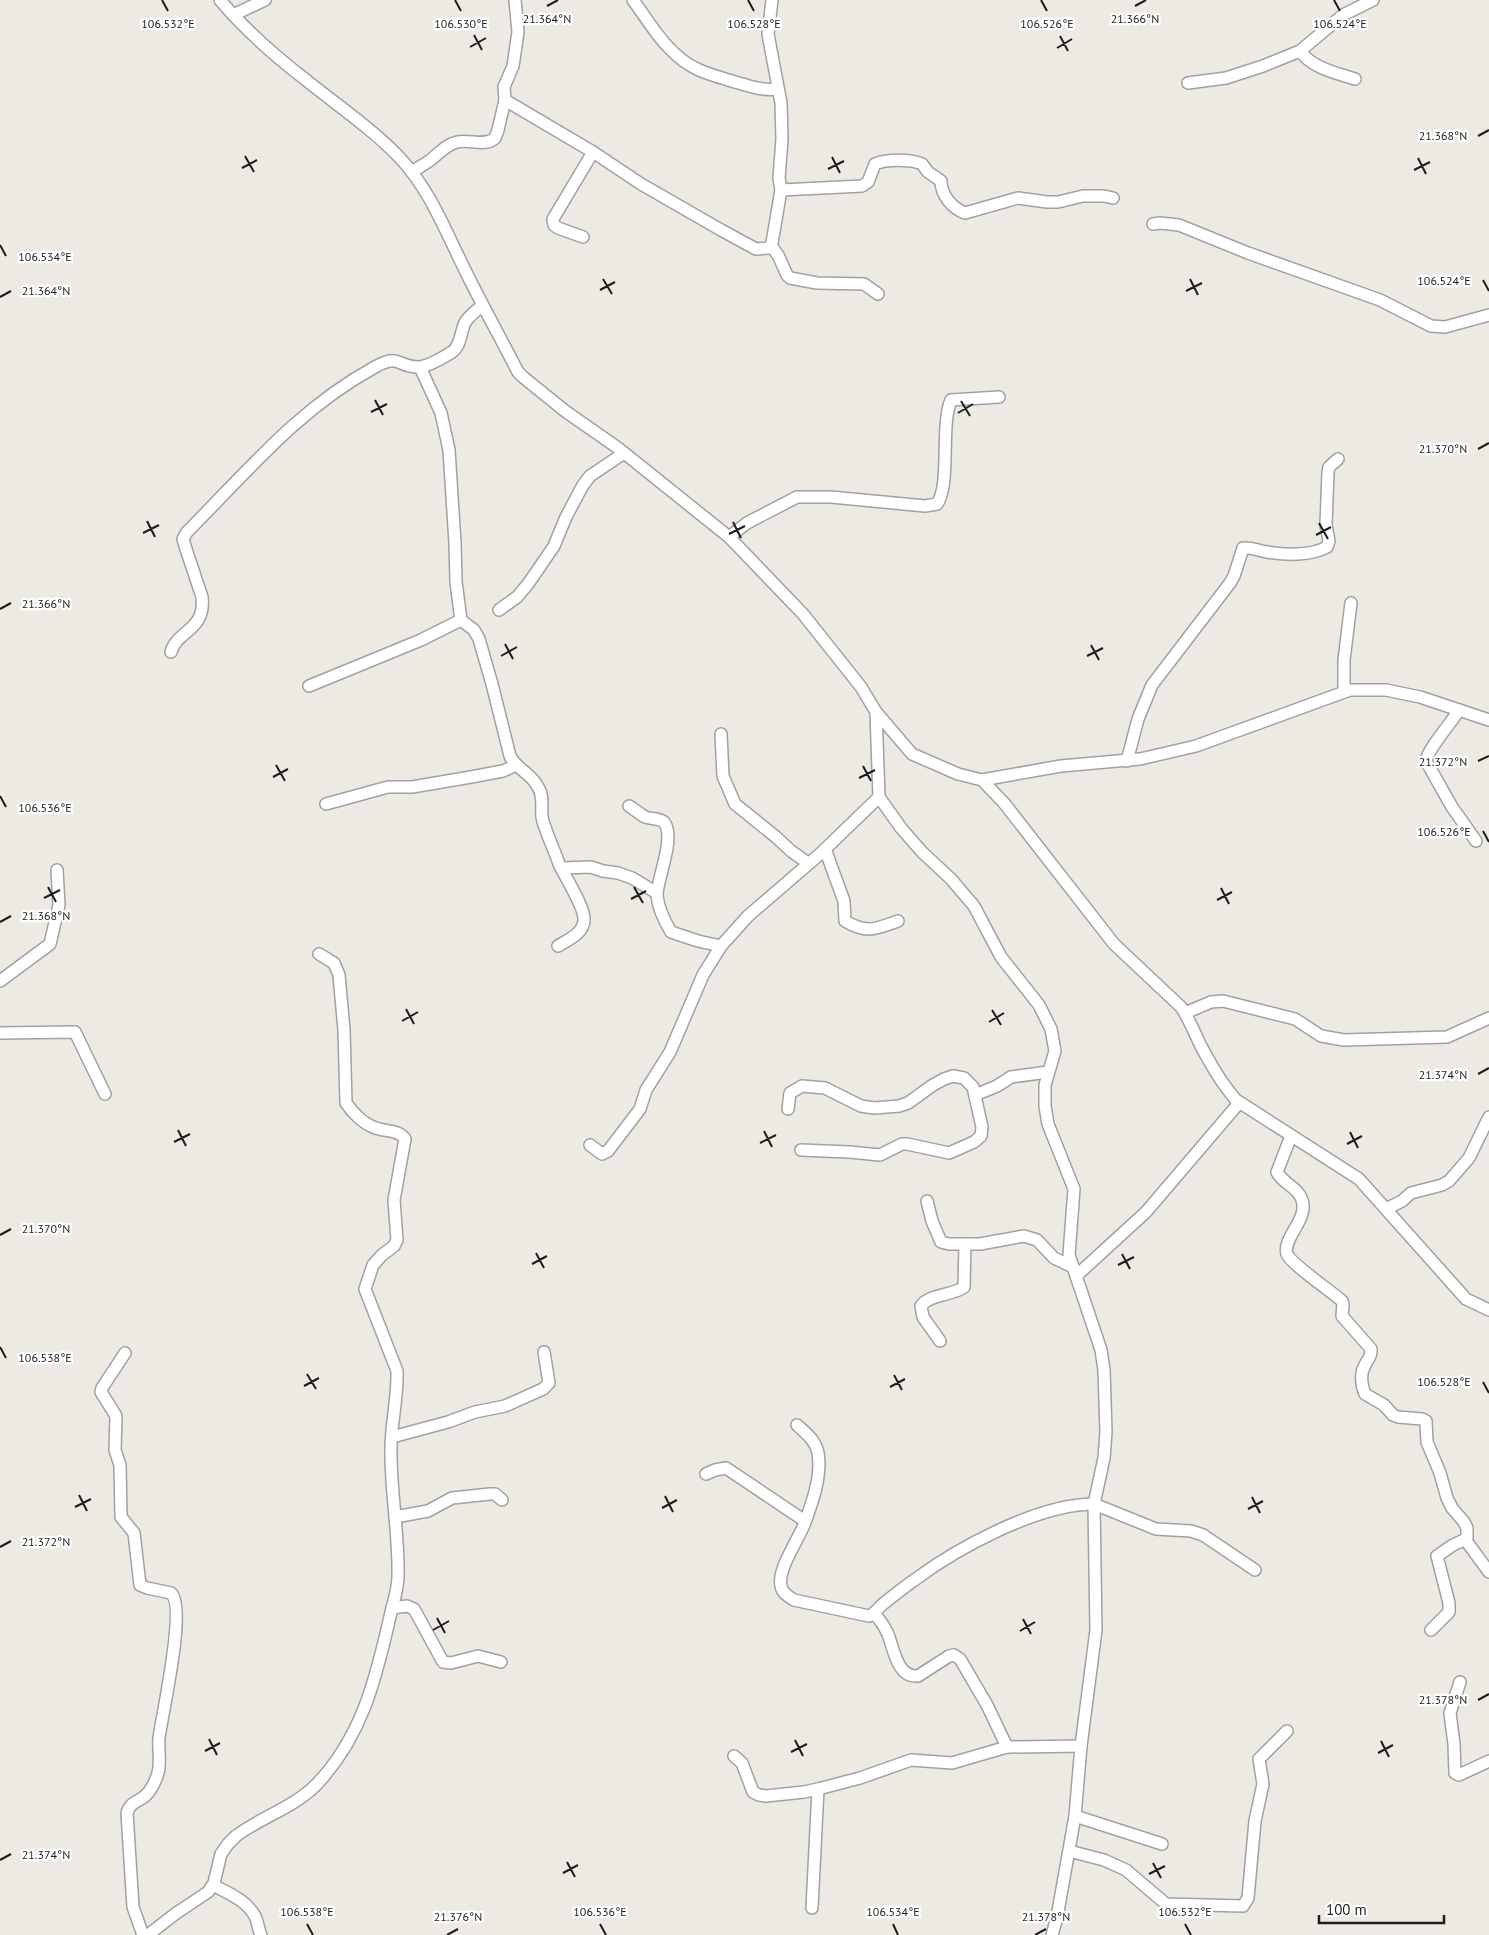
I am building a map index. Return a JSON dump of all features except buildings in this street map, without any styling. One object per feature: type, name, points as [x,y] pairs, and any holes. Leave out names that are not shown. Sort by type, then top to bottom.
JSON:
[{"type":"street","points":[[220,0],[242,26],[303,78],[366,126],[412,172],[437,212],[482,306],[518,372],[565,411],[624,452],[729,537],[803,614],[861,687],[876,712],[912,754],[958,774],[982,780],[1061,766],[1127,761],[1214,740],[1344,691],[1365,689],[1386,690],[1420,697],[1489,720]]},
{"type":"street","points":[[232,15],[265,0]]},
{"type":"street","points":[[412,172],[429,161],[442,149],[455,142],[466,140],[486,143],[492,141],[498,130],[505,100],[504,87],[513,66],[518,32],[515,0]]},
{"type":"street","points":[[633,0],[657,36],[693,67],[745,85],[768,90],[777,89]]},
{"type":"street","points":[[770,246],[781,190],[779,178],[782,139],[781,103],[768,34],[772,0]]},
{"type":"street","points":[[1188,83],[1226,78],[1300,51],[1344,15],[1373,0]]},
{"type":"street","points":[[1300,51],[1305,58],[1313,63],[1355,79]]},
{"type":"street","points":[[505,100],[593,152],[641,184],[756,249],[770,246]]},
{"type":"street","points":[[583,237],[558,228],[554,225],[553,219],[593,152]]},
{"type":"street","points":[[781,190],[862,186],[868,182],[875,164],[899,162],[922,164],[931,175],[941,181],[941,191],[945,197],[965,213],[1018,198],[1047,202],[1058,202],[1083,196],[1113,198]]},
{"type":"street","points":[[1153,224],[1179,225],[1248,253],[1380,300],[1431,326],[1445,327],[1489,315]]},
{"type":"street","points":[[770,246],[778,255],[790,278],[817,283],[864,284],[878,294]]},
{"type":"street","points":[[171,652],[177,642],[197,621],[203,606],[202,597],[183,539],[187,532],[276,440],[307,412],[345,383],[384,362],[392,360],[420,367],[455,350],[464,323],[482,306]]},
{"type":"street","points":[[420,367],[440,413],[449,450],[456,543],[456,582],[462,616],[461,620]]},
{"type":"street","points":[[729,537],[747,523],[797,497],[831,497],[925,506],[937,504],[942,493],[945,440],[951,400],[999,397]]},
{"type":"street","points":[[499,610],[517,597],[554,546],[566,517],[590,476],[624,452]]},
{"type":"street","points":[[1127,761],[1138,719],[1152,685],[1230,583],[1243,548],[1280,554],[1322,550],[1327,547],[1329,544],[1326,525],[1328,472],[1329,467],[1338,459]]},
{"type":"street","points":[[1344,691],[1344,660],[1350,603]]},
{"type":"street","points":[[309,686],[421,640],[461,620]]},
{"type":"street","points":[[461,620],[474,630],[478,639],[495,694],[510,756],[516,765],[528,773],[541,791],[542,816],[562,868],[583,912],[585,922],[578,933],[558,946]]},
{"type":"street","points":[[1459,710],[1451,724],[1427,754],[1426,761],[1452,807],[1476,841]]},
{"type":"street","points":[[876,712],[879,797],[917,846],[968,897],[978,911],[1002,958],[1039,1005],[1054,1039],[1054,1059],[1045,1085],[1046,1119],[1074,1189],[1069,1254],[1102,1355],[1106,1432],[1104,1458],[1094,1504],[1096,1630],[1081,1746],[1081,1819],[1069,1851],[1052,1935]]},
{"type":"street","points":[[721,734],[723,776],[735,804],[776,837],[791,852],[808,863]]},
{"type":"street","points":[[326,804],[388,787],[412,787],[471,777],[503,771],[516,765]]},
{"type":"street","points":[[982,780],[1004,802],[1114,944],[1185,1013],[1206,1056],[1239,1103],[1354,1175],[1466,1298],[1489,1310]]},
{"type":"street","points":[[590,1145],[602,1154],[608,1151],[640,1109],[646,1090],[670,1052],[703,975],[721,946],[748,916],[825,849],[879,797]]},
{"type":"street","points":[[629,806],[645,816],[665,824],[667,840],[664,866],[657,893],[659,906],[668,928],[673,934],[721,946]]},
{"type":"street","points":[[825,849],[844,901],[845,921],[861,929],[869,930],[898,921]]},
{"type":"street","points":[[562,868],[591,868],[618,872],[657,893]]},
{"type":"street","points":[[0,981],[50,944],[58,905],[57,870]]},
{"type":"street","points":[[154,1933],[175,1914],[205,1895],[213,1885],[222,1854],[228,1844],[244,1830],[304,1795],[341,1754],[363,1715],[373,1684],[398,1577],[391,1453],[398,1385],[397,1371],[365,1289],[373,1265],[382,1254],[394,1246],[397,1240],[394,1200],[405,1139],[401,1134],[377,1129],[367,1124],[346,1103],[344,1030],[339,975],[334,963],[319,954]]},
{"type":"street","points":[[1185,1013],[1210,1002],[1223,1001],[1295,1019],[1322,1036],[1333,1039],[1361,1040],[1447,1037],[1489,1018]]},
{"type":"street","points":[[0,1033],[74,1032],[105,1094]]},
{"type":"street","points":[[975,1095],[997,1086],[1011,1077],[1048,1072]]},
{"type":"street","points":[[788,1108],[790,1093],[802,1086],[830,1089],[852,1102],[874,1108],[904,1105],[933,1085],[953,1076],[964,1078],[971,1083],[975,1095],[982,1127],[981,1136],[974,1142],[952,1153],[907,1144],[902,1144],[880,1155],[801,1150]]},
{"type":"street","points":[[1074,1272],[1146,1212],[1239,1103]]},
{"type":"street","points":[[1386,1209],[1402,1201],[1411,1193],[1442,1185],[1449,1181],[1469,1158],[1489,1117]]},
{"type":"street","points":[[1292,1136],[1277,1172],[1297,1191],[1302,1200],[1304,1210],[1287,1246],[1287,1254],[1295,1265],[1342,1301],[1344,1304],[1342,1316],[1371,1349],[1372,1354],[1362,1370],[1362,1383],[1365,1394],[1384,1405],[1393,1415],[1422,1419],[1426,1422],[1428,1446],[1440,1473],[1449,1503],[1464,1522],[1467,1528],[1466,1539],[1489,1572]]},
{"type":"street","points":[[927,1201],[932,1221],[941,1242],[980,1244],[1019,1236],[1030,1237],[1037,1240],[1054,1258],[1074,1272]]},
{"type":"street","points":[[940,1341],[923,1317],[921,1306],[926,1301],[964,1287],[965,1244]]},
{"type":"street","points":[[392,1437],[448,1422],[475,1412],[505,1406],[543,1389],[549,1383],[544,1352]]},
{"type":"street","points":[[125,1353],[101,1392],[116,1416],[115,1450],[120,1465],[121,1517],[134,1533],[140,1585],[171,1593],[176,1599],[176,1626],[159,1739],[158,1772],[148,1794],[130,1806],[127,1813],[133,1907],[143,1935]]},
{"type":"street","points":[[797,1425],[812,1440],[818,1453],[817,1484],[805,1521],[782,1572],[781,1586],[783,1591],[794,1600],[869,1616],[942,1560],[991,1534],[1030,1518],[1070,1506],[1094,1504],[1156,1528],[1191,1531],[1204,1535],[1254,1570]]},
{"type":"street","points":[[706,1474],[726,1468],[805,1521]]},
{"type":"street","points":[[395,1517],[428,1510],[447,1499],[461,1496],[494,1494],[502,1500]]},
{"type":"street","points":[[1431,1630],[1449,1612],[1449,1603],[1437,1556],[1466,1539]]},
{"type":"street","points":[[392,1608],[410,1607],[417,1612],[443,1662],[451,1663],[478,1656],[501,1662]]},
{"type":"street","points":[[874,1613],[889,1636],[900,1666],[909,1675],[918,1676],[949,1656],[954,1655],[960,1659],[987,1704],[1007,1747]]},
{"type":"street","points":[[1460,1682],[1450,1712],[1455,1773],[1458,1775],[1489,1761]]},
{"type":"street","points":[[1069,1851],[1104,1860],[1126,1870],[1166,1904],[1243,1906],[1248,1898],[1255,1821],[1263,1784],[1259,1759],[1287,1731]]},
{"type":"street","points":[[734,1756],[742,1763],[753,1792],[759,1795],[772,1796],[818,1789],[860,1778],[911,1760],[952,1763],[1007,1747],[1081,1746]]},
{"type":"street","points":[[812,1908],[818,1789]]},
{"type":"street","points":[[1081,1819],[1162,1844]]},
{"type":"street","points":[[213,1885],[234,1896],[249,1908],[256,1918],[260,1935]]}]
